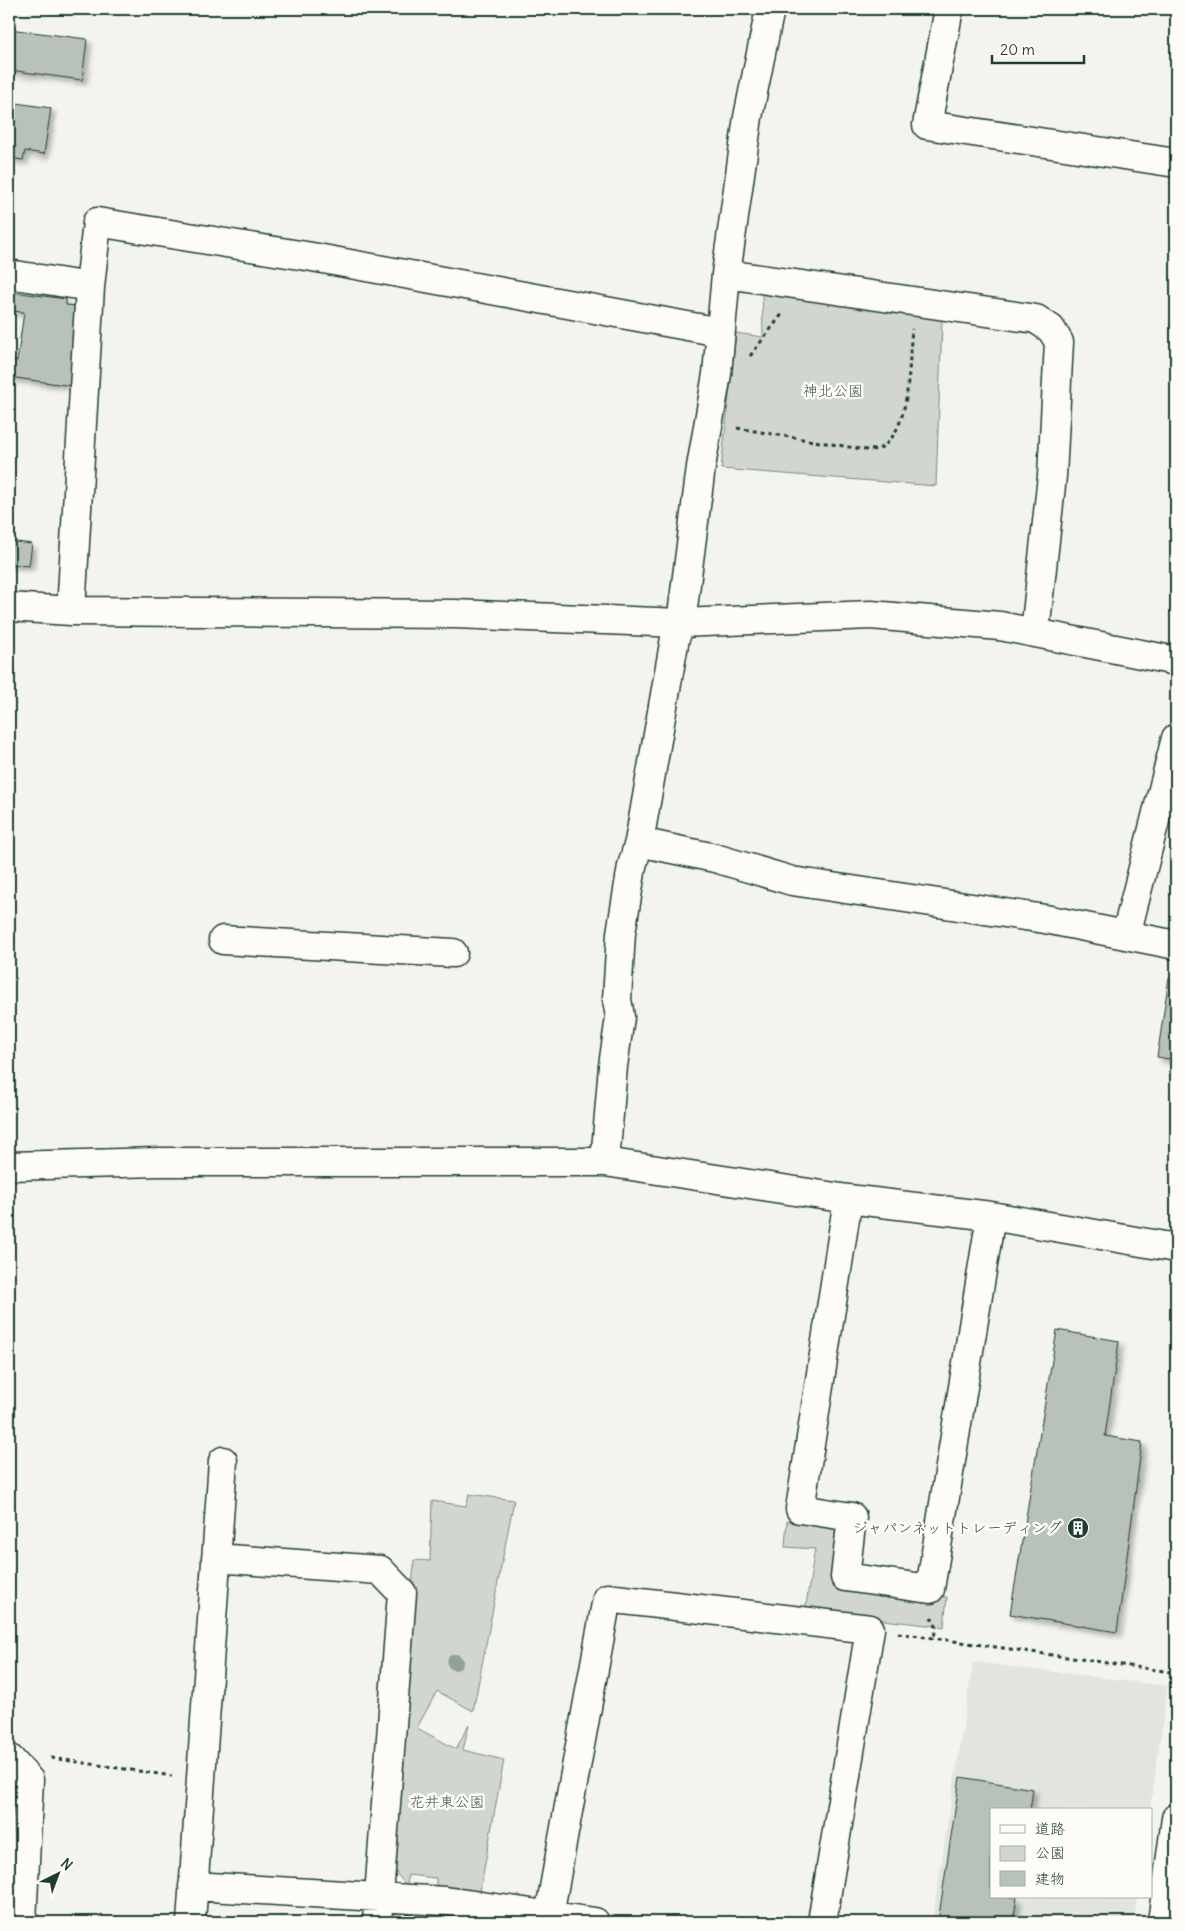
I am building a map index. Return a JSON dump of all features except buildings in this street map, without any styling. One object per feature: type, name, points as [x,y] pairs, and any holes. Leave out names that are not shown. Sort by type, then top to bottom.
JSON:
[{"type":"main road","points":[[605,1162],[613,1066],[620,1017],[617,999],[621,933],[675,638],[681,623],[717,374],[726,274],[748,117],[770,9]]},
{"type":"main road","points":[[949,9],[927,125],[1176,163]]},
{"type":"main road","points":[[71,611],[90,287],[97,222],[312,257],[720,332]]},
{"type":"main road","points":[[9,274],[90,287]]},
{"type":"main road","points":[[726,274],[1036,319],[1051,329],[1059,342],[1052,476],[1035,632]]},
{"type":"main road","points":[[9,606],[71,611],[455,614],[681,623],[871,616],[1000,626],[1176,661]]},
{"type":"main road","points":[[1126,935],[1176,738]]},
{"type":"main road","points":[[638,842],[715,858],[792,880],[1045,918],[1176,945]]},
{"type":"main road","points":[[223,940],[453,953]]},
{"type":"main road","points":[[9,1166],[159,1162],[605,1162],[848,1199],[990,1216],[1176,1248]]},
{"type":"main road","points":[[848,1199],[800,1509],[852,1518],[845,1577],[930,1590],[990,1216]]},
{"type":"main road","points":[[191,1922],[223,1461]]},
{"type":"main road","points":[[216,1558],[380,1570],[402,1593],[378,1910]]},
{"type":"main road","points":[[549,1915],[607,1598],[870,1629],[822,1922]]},
{"type":"main road","points":[[9,1758],[29,1780],[22,1922]]},
{"type":"main road","points":[[1162,1922],[1176,1818]]},
{"type":"main road","points":[[194,1886],[378,1910],[445,1901],[595,1922]]},
{"type":"path","points":[[709,423],[867,450],[881,448],[895,434],[903,418],[914,301]]},
{"type":"path","points":[[748,358],[784,311]]},
{"type":"path","points":[[739,428],[740,420]]},
{"type":"path","points":[[934,1638],[936,1626]]},
{"type":"path","points":[[870,1629],[1171,1672]]},
{"type":"path","points":[[9,1758],[47,1757],[172,1776]]},
{"type":"shaded area","points":[[973,1662],[1168,1686],[1150,1808],[990,1808],[990,1898],[1137,1898],[1134,1922],[932,1922]]},
{"type":"green space","name":"神北公園","points":[[762,293],[942,320],[936,486],[721,469],[736,333],[763,337]]},
{"type":"green space","name":"花井東公園","points":[[469,1494],[514,1500],[473,1711],[437,1691],[417,1728],[456,1749],[469,1724],[463,1750],[504,1760],[480,1891],[436,1888],[436,1878],[408,1875],[407,1886],[395,1872],[414,1560],[430,1561],[432,1501],[466,1506]]},
{"type":"green space","points":[[787,1521],[832,1525],[841,1536],[835,1585],[947,1597],[944,1627],[805,1611],[815,1549],[785,1547]]},
{"type":"place","name":"ジャパンネットトレーディング","points":[[1078,1528]]}]
